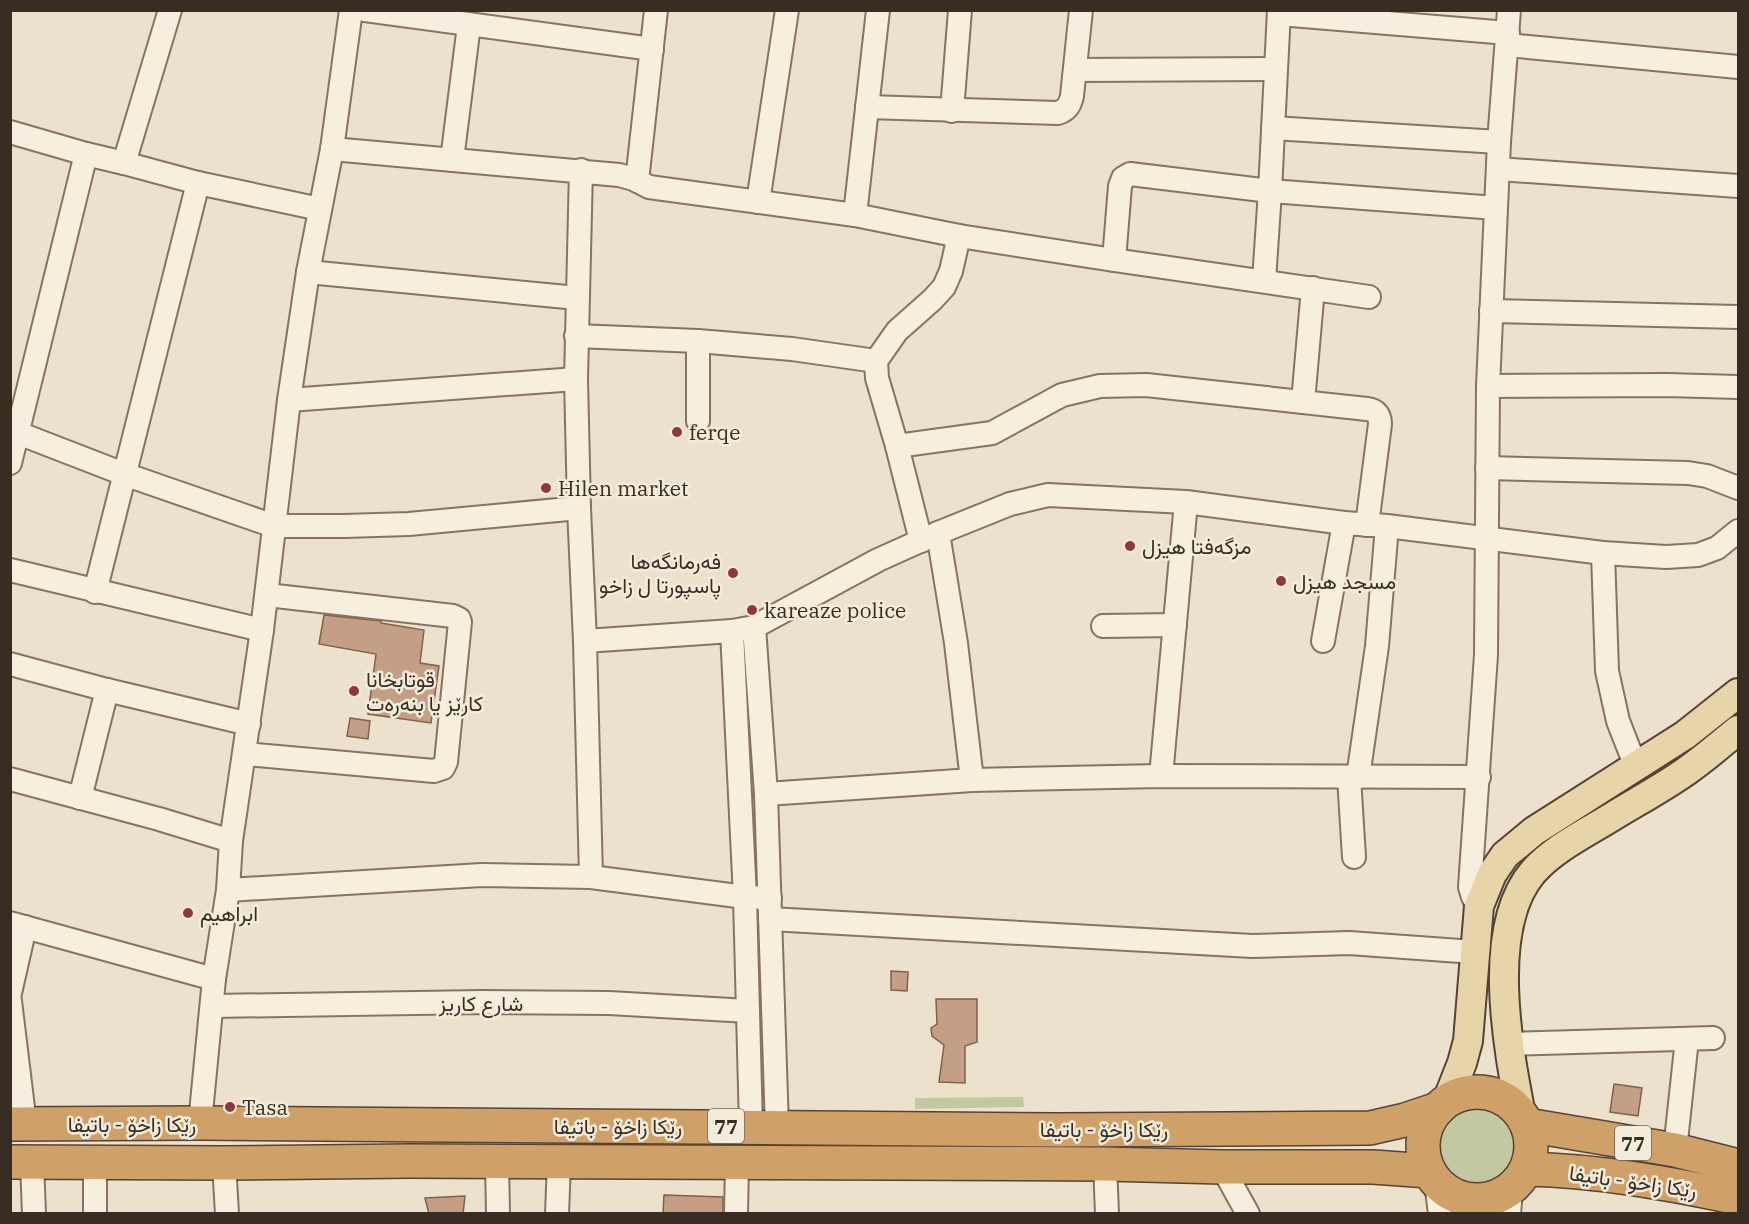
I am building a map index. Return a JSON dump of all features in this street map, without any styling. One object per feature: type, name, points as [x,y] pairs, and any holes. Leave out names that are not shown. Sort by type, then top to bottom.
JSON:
[{"type":"highway","points":[[1479,1092],[1495,1095],[1510,1103],[1524,1120],[1532,1147],[1516,1191],[1481,1201],[1465,1199],[1435,1189],[1424,1159],[1423,1145],[1430,1120],[1442,1105],[1462,1094],[1479,1092]]},
{"type":"highway","name":"رێکا زاخۆ - باتیفا","points":[[18,1124],[200,1123],[1057,1130],[1370,1128],[1405,1120],[1442,1105]]},
{"type":"highway","name":"رێکا زاخۆ - باتیفا","points":[[1524,1120],[1576,1133],[1675,1150],[1738,1166]]},
{"type":"highway","points":[[1370,1128],[1379,1136],[1383,1147],[1381,1158],[1373,1167]]},
{"type":"highway","points":[[1576,1133],[1571,1149],[1575,1165],[1580,1171]]},
{"type":"highway","name":"رێکا زاخۆ - باتیفا","points":[[21,1162],[496,1161],[1373,1167],[1435,1189]]},
{"type":"highway","name":"رێکا زاخۆ - باتیفا","points":[[1516,1191],[1580,1171],[1646,1180],[1738,1198]]},
{"type":"main road","points":[[1442,1105],[1462,1063],[1468,1041],[1479,906],[1492,874],[1505,855],[1520,841],[1714,714],[1738,693]]},
{"type":"main road","points":[[1524,1120],[1509,1044],[1505,989],[1506,935],[1515,901],[1533,872],[1556,852],[1684,772],[1738,730]]},
{"type":"main road","points":[[1468,1041],[1475,1053],[1488,1058],[1501,1054],[1509,1044]]},
{"type":"street","points":[[124,162],[171,10]]},
{"type":"street","points":[[200,1123],[214,979],[228,890],[231,841],[267,595],[289,400],[308,272],[332,149],[351,10]]},
{"type":"street","points":[[364,10],[466,19],[652,49]]},
{"type":"street","points":[[637,181],[656,10]]},
{"type":"street","points":[[758,202],[787,10]]},
{"type":"street","points":[[855,215],[878,10]]},
{"type":"street","points":[[952,111],[960,10]]},
{"type":"street","points":[[867,107],[1058,113],[1067,109],[1070,103],[1082,10]]},
{"type":"street","points":[[1264,281],[1279,12],[1508,29],[1738,67]]},
{"type":"street","points":[[452,160],[466,19]]},
{"type":"street","points":[[1479,906],[1470,887],[1486,655],[1488,386],[1499,142],[1508,29]]},
{"type":"street","points":[[1075,70],[1276,69]]},
{"type":"street","points":[[1273,128],[1499,142]]},
{"type":"street","points":[[10,132],[198,183],[320,208]]},
{"type":"street","points":[[332,149],[619,175],[649,187],[855,215],[959,236],[1369,297]]},
{"type":"street","points":[[10,463],[18,433],[18,403],[86,154]]},
{"type":"street","points":[[1498,169],[1738,186]]},
{"type":"street","points":[[581,170],[576,379],[591,877]]},
{"type":"street","points":[[1114,260],[1120,186],[1127,176],[1135,174],[1270,191],[1496,208]]},
{"type":"street","points":[[95,592],[198,183]]},
{"type":"street","points":[[959,236],[951,271],[944,287],[897,331],[876,361],[877,378],[897,446],[929,537],[956,643],[972,780]]},
{"type":"street","points":[[308,272],[577,298]]},
{"type":"street","points":[[1303,402],[1313,288]]},
{"type":"street","points":[[1491,311],[1738,317]]},
{"type":"street","points":[[576,336],[698,340],[792,349],[876,361]]},
{"type":"street","points":[[698,340],[698,421]]},
{"type":"street","points":[[289,400],[576,379]]},
{"type":"street","points":[[897,446],[992,433],[1062,394],[1100,386],[1146,385],[1372,410],[1380,418],[1377,646],[1354,777],[1354,857]]},
{"type":"street","points":[[1488,386],[1738,387]]},
{"type":"street","points":[[18,433],[124,474],[274,526],[409,524],[579,508]]},
{"type":"street","points":[[1487,468],[1688,473],[1707,476],[1738,488]]},
{"type":"street","points":[[585,641],[732,631],[754,627],[878,560],[929,537],[1010,504],[1048,495],[1186,502],[1603,553],[1683,558],[1717,548],[1737,537]]},
{"type":"street","points":[[1161,776],[1186,502]]},
{"type":"street","points":[[1323,641],[1344,523]]},
{"type":"street","points":[[1603,553],[1607,671],[1618,721],[1636,767]]},
{"type":"street","points":[[10,570],[262,630]]},
{"type":"street","points":[[245,754],[435,771],[443,768],[446,762],[459,618],[267,595]]},
{"type":"street","points":[[1103,626],[1175,625]]},
{"type":"street","points":[[754,627],[766,794],[770,909],[764,1127]]},
{"type":"street","points":[[732,631],[748,1011],[764,1127]]},
{"type":"street","points":[[10,664],[106,690],[249,724]]},
{"type":"street","points":[[80,798],[106,690]]},
{"type":"street","points":[[766,794],[972,780],[1161,776],[1479,777]]},
{"type":"street","points":[[10,779],[231,841]]},
{"type":"street","points":[[228,890],[482,875],[591,877],[745,897],[770,909],[1252,946],[1349,943],[1474,952]]},
{"type":"street","points":[[10,993],[18,925],[214,979]]},
{"type":"street","points":[[10,1001],[18,1124]]},
{"type":"street","name":"شارع كاريز","points":[[213,1006],[494,1002],[609,1003],[748,1011]]},
{"type":"street","points":[[1509,1044],[1713,1038]]},
{"type":"street","points":[[1675,1150],[1688,1039]]},
{"type":"street","points":[[496,1161],[498,1214]]},
{"type":"street","points":[[21,1162],[34,1214]]},
{"type":"street","points":[[557,1214],[559,1162]]},
{"type":"street","points":[[736,1214],[737,1162]]},
{"type":"street","points":[[94,1163],[95,1214]]},
{"type":"street","points":[[224,1163],[226,1214]]},
{"type":"street","points":[[1105,1164],[1107,1214]]},
{"type":"street","points":[[1222,1167],[1248,1214]]},
{"type":"green space","points":[[1023,1097],[1024,1107],[915,1109],[915,1098]]},
{"type":"green space","points":[[1477,1108],[1492,1111],[1505,1120],[1514,1133],[1517,1148],[1514,1163],[1505,1176],[1492,1185],[1477,1188],[1462,1185],[1449,1176],[1440,1163],[1437,1148],[1440,1133],[1449,1120],[1462,1111]]},
{"type":"building","points":[[324,615],[381,621],[381,623],[424,630],[420,663],[439,666],[431,723],[368,714],[376,654],[319,644]]},
{"type":"building","points":[[350,718],[370,721],[368,739],[347,736]]},
{"type":"building","points":[[891,971],[908,972],[907,991],[891,990]]},
{"type":"building","points":[[936,999],[977,999],[977,1042],[965,1046],[965,1083],[939,1082],[944,1045],[932,1036],[931,1028],[937,1024]]},
{"type":"building","points":[[1614,1084],[1642,1088],[1638,1116],[1610,1112]]},
{"type":"building","points":[[664,1195],[723,1197],[723,1214],[663,1214]]},
{"type":"building","points":[[465,1196],[463,1214],[429,1214],[425,1198]]},
{"type":"place","name":"ferqe","points":[[677,432]]},
{"type":"place","name":"Hilen market","points":[[546,488]]},
{"type":"place","name":"مزگەفتا هیزل","points":[[1130,546]]},
{"type":"place","name":"فەرمانگەها پاسپورتا ل زاخو","points":[[733,573]]},
{"type":"place","name":"مسجد هيزل","points":[[1281,581]]},
{"type":"place","name":"kareaze police","points":[[752,610]]},
{"type":"place","name":"قوتابخانا کارێز یا بنەرەت","points":[[354,691]]},
{"type":"place","name":"ابراهيم","points":[[188,913]]},
{"type":"place","name":"Tasa","points":[[230,1107]]}]
